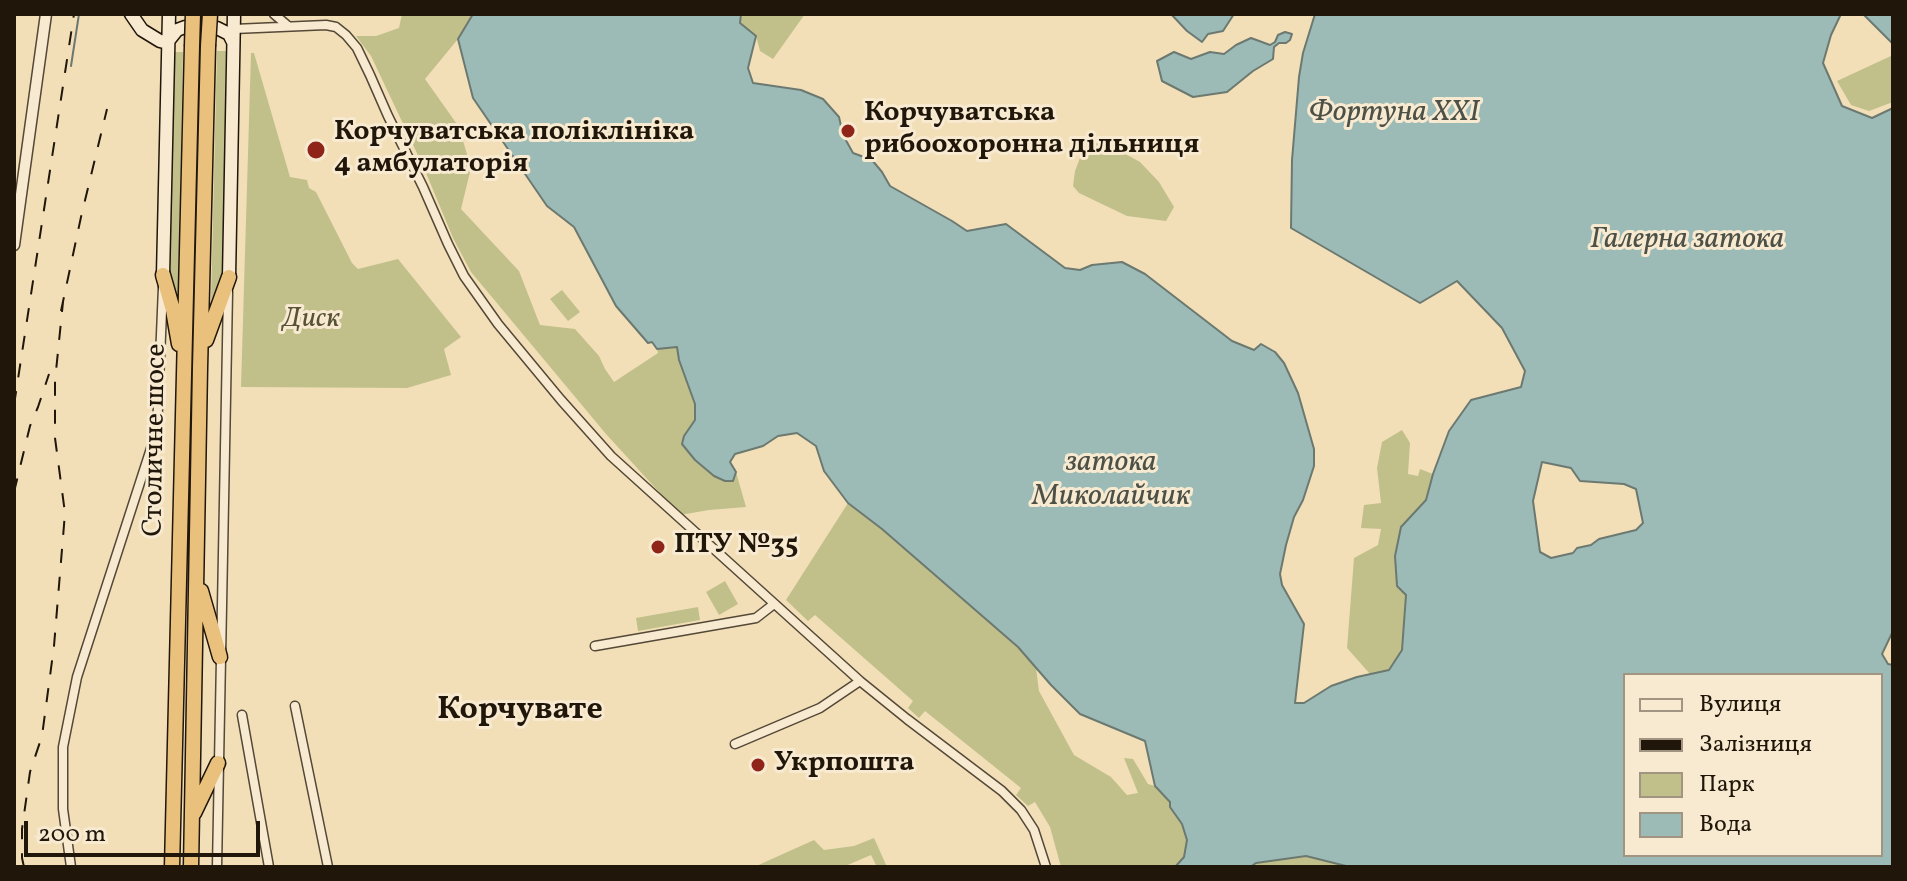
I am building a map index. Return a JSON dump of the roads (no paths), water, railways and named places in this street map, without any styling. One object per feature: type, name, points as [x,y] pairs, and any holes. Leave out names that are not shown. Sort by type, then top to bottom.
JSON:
[{"type":"highway","name":"Столичне шосе","points":[[172,867],[193,14]]},
{"type":"highway","name":"Столичне шосе","points":[[191,867],[210,14]]},
{"type":"highway","points":[[163,275],[173,310],[184,374]]},
{"type":"highway","points":[[200,368],[209,331],[229,277]]},
{"type":"highway","points":[[197,579],[220,657]]},
{"type":"highway","points":[[192,817],[218,763]]},
{"type":"main road","points":[[131,14],[142,30],[168,43]]},
{"type":"main road","points":[[163,275],[169,14]]},
{"type":"main road","points":[[229,277],[234,14]]},
{"type":"main road","points":[[168,43],[177,30],[185,27],[217,28],[233,35]]},
{"type":"street","points":[[14,245],[46,14]]},
{"type":"street","points":[[274,14],[289,26]]},
{"type":"street","points":[[233,35],[326,20],[346,35],[357,48],[464,276],[498,324],[574,416],[611,456],[860,681],[1002,791],[1021,810],[1034,830],[1046,867]]},
{"type":"street","points":[[71,867],[63,809],[63,747],[77,677],[157,430],[163,275]]},
{"type":"street","points":[[217,867],[229,277]]},
{"type":"street","points":[[595,646],[756,618],[774,604]]},
{"type":"street","points":[[735,744],[820,708],[860,681]]},
{"type":"street","points":[[295,706],[328,867]]},
{"type":"street","points":[[242,715],[269,867]]},
{"type":"water","points":[[473,14],[741,14],[740,23],[756,36],[748,68],[753,83],[801,90],[823,99],[839,117],[843,135],[853,153],[872,160],[890,186],[967,231],[1006,224],[1065,268],[1080,270],[1092,265],[1122,262],[1145,274],[1232,341],[1254,350],[1261,344],[1275,352],[1284,363],[1298,393],[1314,449],[1314,466],[1294,517],[1280,574],[1282,585],[1304,624],[1295,703],[1304,703],[1331,686],[1389,670],[1402,650],[1406,595],[1397,586],[1395,556],[1401,527],[1426,500],[1449,431],[1471,400],[1521,387],[1525,371],[1502,328],[1457,281],[1420,303],[1291,228],[1292,160],[1299,77],[1315,14],[1841,14],[1823,63],[1842,106],[1872,118],[1893,108],[1893,631],[1882,654],[1888,664],[1893,665],[1893,867],[1350,867],[1306,856],[1256,863],[1250,867],[1175,867],[1184,857],[1187,840],[1170,802],[1155,786],[1145,741],[1080,714],[1018,647],[848,503],[824,471],[816,446],[797,433],[778,436],[763,446],[735,454],[730,462],[736,472],[733,481],[714,476],[695,460],[682,444],[695,420],[695,404],[677,347],[657,349],[652,342],[648,343],[616,306],[574,227],[547,206],[473,98],[458,39]],"holes":[[[1542,462],[1571,468],[1580,481],[1624,484],[1636,489],[1643,523],[1636,530],[1599,539],[1591,545],[1577,548],[1573,553],[1551,558],[1540,552],[1533,501]]]},
{"type":"water","points":[[1171,14],[1234,14],[1223,31],[1208,34],[1202,42]]},
{"type":"water","points":[[1863,14],[1893,14],[1893,44]]},
{"type":"water","points":[[1285,32],[1292,34],[1290,40],[1274,47],[1273,59],[1227,92],[1193,97],[1162,81],[1157,61],[1174,52],[1191,59],[1210,52],[1224,54],[1251,38],[1270,45]]},
{"type":"waterway","points":[[71,66],[79,14]]},
{"type":"railway","points":[[14,405],[74,14]]},
{"type":"railway","points":[[61,311],[107,109]]},
{"type":"railway","points":[[24,867],[22,829],[30,772],[42,736],[54,646],[65,513],[55,438],[55,381],[63,302]]},
{"type":"railway","points":[[14,492],[30,426],[49,374]]},
{"type":"place","name":"Корчуватська рибоохоронна дільниця","points":[[848,131]]},
{"type":"place","name":"Корчуватська поліклініка 4 амбулаторія","points":[[316,150]]},
{"type":"place","name":"ПТУ №35","points":[[658,547]]},
{"type":"place","name":"Укрпошта","points":[[758,765]]},
{"type":"district","name":"Корчувате","points":[[520,712]]},
{"type":"water label","name":"Фортуна XXI","points":[[1394,114]]},
{"type":"water label","name":"Галерна затока","points":[[1687,241]]},
{"type":"water label","name":"затока Миколайчик","points":[[1111,481]]},
{"type":"park label","name":"Диск","points":[[311,321]]}]
